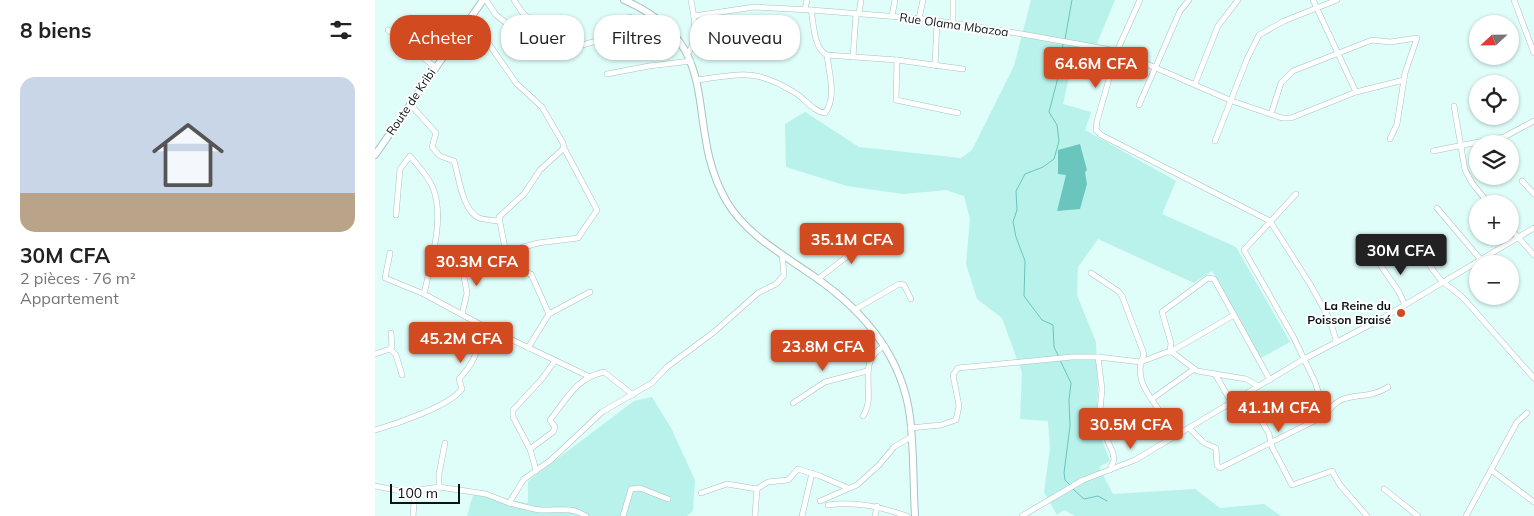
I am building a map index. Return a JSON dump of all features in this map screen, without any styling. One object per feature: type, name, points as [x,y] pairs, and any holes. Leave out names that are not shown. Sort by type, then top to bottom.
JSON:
[{"type":"main road","name":"Route de Kribi","points":[[472,15],[485,0]]},
{"type":"main road","points":[[624,0],[651,15]]},
{"type":"main road","points":[[680,43],[688,53],[697,80],[708,151],[719,186],[727,202],[742,222],[857,309],[885,346],[906,398],[911,437],[915,516]]},
{"type":"main road","name":"Route de Kribi","points":[[375,155],[440,60]]},
{"type":"street","points":[[485,0],[496,15],[509,25],[528,47],[535,51],[540,50],[548,44],[549,38],[522,12],[514,0]]},
{"type":"street","points":[[691,0],[694,15]]},
{"type":"street","points":[[805,9],[807,0]]},
{"type":"street","points":[[853,57],[857,14],[861,0]]},
{"type":"street","points":[[893,16],[895,0]]},
{"type":"street","points":[[919,19],[923,0]]},
{"type":"street","points":[[953,0],[953,24]]},
{"type":"street","points":[[1140,0],[1117,51],[1096,130],[1101,135],[1270,221],[1310,284],[1330,320],[1336,340]]},
{"type":"street","points":[[1139,105],[1157,68],[1180,11],[1189,0]]},
{"type":"street","points":[[1195,84],[1217,26],[1238,0]]},
{"type":"street","points":[[1313,0],[1356,92]]},
{"type":"street","points":[[1215,141],[1247,59],[1259,35],[1284,21],[1337,0]]},
{"type":"street","points":[[1514,0],[1534,53]]},
{"type":"street","name":"Rue Olama Mbazoa","points":[[701,15],[749,8],[805,9],[893,16],[937,21],[1117,51],[1232,101],[1282,118],[1291,118],[1356,92],[1404,80]]},
{"type":"street","points":[[811,10],[817,42],[820,50],[827,55],[897,60],[963,69]]},
{"type":"street","points":[[935,66],[937,21]]},
{"type":"street","points":[[388,30],[435,67]]},
{"type":"street","points":[[1271,114],[1281,83],[1293,71],[1337,52],[1372,40],[1389,42],[1417,38],[1404,80],[1400,110],[1390,139]]},
{"type":"street","points":[[491,47],[516,83],[542,107],[597,210],[578,238],[538,243],[506,252]]},
{"type":"street","points":[[688,53],[690,49]]},
{"type":"street","points":[[697,80],[757,74],[779,83],[819,112],[825,113],[830,107],[832,94],[827,55]]},
{"type":"street","points":[[897,60],[897,100],[958,113]]},
{"type":"street","points":[[607,74],[691,61]]},
{"type":"street","points":[[410,104],[436,132],[431,147],[440,156],[454,161],[458,182],[471,210],[480,218],[499,221]]},
{"type":"street","points":[[1454,106],[1467,177],[1482,195]]},
{"type":"street","points":[[1433,151],[1504,137],[1534,121]]},
{"type":"street","points":[[549,314],[535,279],[527,271],[509,269],[499,221],[502,212],[524,194],[540,170],[564,148]]},
{"type":"street","points":[[396,215],[400,169],[410,156],[433,188],[438,207],[436,217],[439,228],[434,241],[431,267],[424,294]]},
{"type":"street","points":[[1522,181],[1534,194]]},
{"type":"street","points":[[1296,194],[1245,250],[1304,359],[1315,382],[1326,415]]},
{"type":"street","points":[[1437,208],[1477,255]]},
{"type":"street","points":[[1519,237],[1534,228]]},
{"type":"street","points":[[818,279],[845,258],[869,234]]},
{"type":"street","points":[[1519,239],[1534,255]]},
{"type":"street","points":[[1489,255],[1506,245]]},
{"type":"street","points":[[1414,247],[1426,257],[1443,282],[1454,288],[1534,378]]},
{"type":"street","points":[[390,254],[385,278],[424,294],[437,303],[484,327],[587,376]]},
{"type":"street","points":[[509,502],[524,479],[551,460],[602,412],[652,383],[667,367],[714,332],[758,293],[776,284],[784,274],[782,254]]},
{"type":"street","points":[[461,314],[467,292],[462,266],[486,258]]},
{"type":"street","points":[[1377,260],[1399,292],[1405,305]]},
{"type":"street","points":[[1022,516],[1070,486],[1135,460],[1165,439],[1189,428],[1336,340],[1363,329],[1469,267]]},
{"type":"street","points":[[1091,273],[1118,291],[1122,296],[1144,354],[1141,362],[1142,386],[1152,399],[1167,426],[1165,439]]},
{"type":"street","points":[[1170,352],[1171,343],[1162,312],[1208,278],[1214,279],[1270,380]]},
{"type":"street","points":[[857,309],[899,284],[904,285],[911,300]]},
{"type":"street","points":[[527,348],[549,314],[590,292]]},
{"type":"street","points":[[910,428],[941,425],[956,420],[959,406],[953,375],[958,368],[1071,357],[1098,357],[1141,362],[1170,352],[1234,315]]},
{"type":"street","points":[[375,430],[410,419],[444,403],[460,392],[462,389],[459,379],[475,360],[484,327]]},
{"type":"street","points":[[375,354],[392,346],[391,333]]},
{"type":"street","points":[[863,416],[866,408],[867,371],[875,352],[885,346]]},
{"type":"street","points":[[389,349],[396,355],[402,375]]},
{"type":"street","points":[[1170,352],[1193,370],[1246,379],[1258,386]]},
{"type":"street","points":[[1098,357],[1102,389],[1099,421],[1113,453],[1114,460],[1110,470]]},
{"type":"street","points":[[535,470],[530,449],[513,417],[513,410],[541,380],[555,361]]},
{"type":"street","points":[[1152,399],[1193,370]]},
{"type":"street","points":[[793,403],[825,382],[867,371]]},
{"type":"street","points":[[530,449],[553,432],[555,427],[550,420],[564,400],[587,376],[604,372],[633,394]]},
{"type":"street","points":[[1215,374],[1229,398],[1234,401]]},
{"type":"street","points":[[1189,428],[1204,443],[1216,448],[1217,465],[1220,468],[1326,415],[1331,405],[1341,400],[1378,394],[1388,387]]},
{"type":"street","points":[[1246,394],[1293,485],[1332,471],[1340,485],[1367,516]]},
{"type":"street","points":[[1466,516],[1517,422],[1527,413]]},
{"type":"street","points":[[820,501],[857,485],[879,465],[894,447],[911,437]]},
{"type":"street","points":[[439,487],[439,474],[445,443]]},
{"type":"street","points":[[701,493],[727,484],[757,488],[768,482],[788,480],[798,470],[812,473],[848,488]]},
{"type":"street","points":[[1491,470],[1534,502]]},
{"type":"street","points":[[802,516],[812,473]]},
{"type":"street","points":[[375,486],[394,490],[415,491],[439,487],[487,494],[540,510],[566,509],[580,512],[586,516]]},
{"type":"street","points":[[623,516],[631,488],[640,488],[668,500]]},
{"type":"street","points":[[755,516],[757,488]]},
{"type":"street","points":[[1384,489],[1418,516]]},
{"type":"street","points":[[413,516],[415,491]]},
{"type":"street","points":[[828,505],[848,502],[877,506],[907,516]]},
{"type":"street","points":[[875,516],[877,506]]},
{"type":"shaded area","points":[[1031,0],[1115,0],[1093,53],[1091,80],[1069,78],[1063,104],[1091,112],[1085,130],[1176,181],[1162,214],[1236,247],[1290,342],[1261,358],[1212,271],[1194,283],[1098,239],[1078,267],[1077,295],[1096,342],[1098,390],[1096,425],[1110,461],[1099,467],[1113,494],[1195,489],[1220,508],[1264,504],[1281,516],[1075,516],[1064,510],[1057,515],[1044,492],[1050,448],[1048,421],[1020,419],[1022,373],[1002,318],[977,299],[966,264],[970,219],[964,196],[946,190],[903,194],[847,186],[786,167],[785,124],[805,112],[859,147],[961,158],[972,150],[1014,66]]},
{"type":"shaded area","points":[[1080,144],[1087,170],[1085,172],[1087,184],[1080,209],[1057,211],[1066,175],[1058,174],[1058,150]]},
{"type":"shaded area","points":[[652,397],[671,428],[695,480],[693,511],[687,516],[467,516],[473,495],[528,503],[528,481],[634,401]]},
{"type":"waterway","points":[[1065,39],[1072,0]]},
{"type":"waterway","points":[[1059,357],[1054,347],[1053,325],[1042,320],[1024,296],[1025,261],[1016,237],[1013,222],[1017,210],[1016,191],[1025,174],[1043,167],[1054,159],[1059,141],[1057,125],[1049,112],[1061,66],[1063,43]]},
{"type":"waterway","points":[[1060,360],[1071,383],[1069,400],[1070,426],[1064,473],[1065,480],[1071,486]]},
{"type":"waterway","points":[[1073,489],[1084,499],[1098,496],[1107,501]]},
{"type":"place","name":"La Reine du Poisson Braisé","points":[[1401,313]]}]
